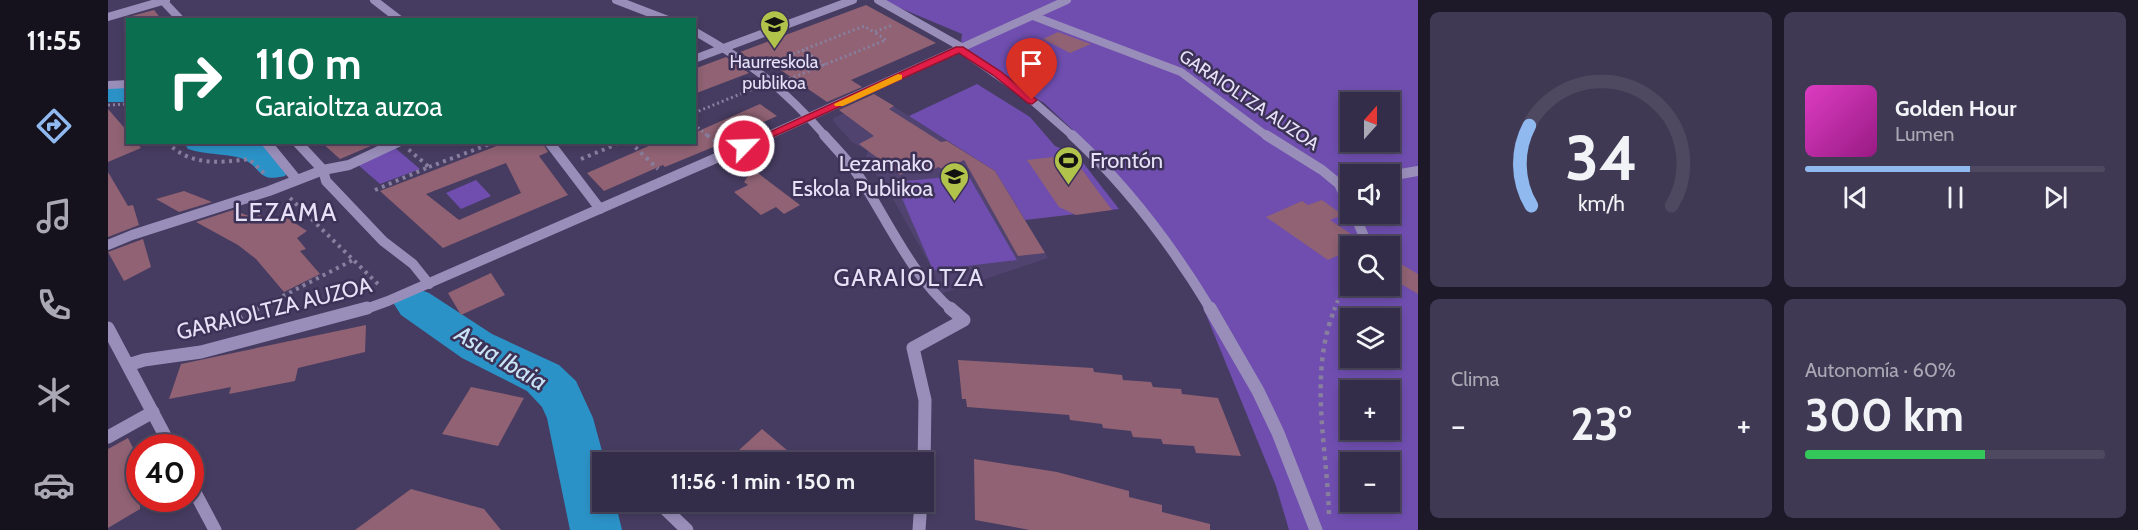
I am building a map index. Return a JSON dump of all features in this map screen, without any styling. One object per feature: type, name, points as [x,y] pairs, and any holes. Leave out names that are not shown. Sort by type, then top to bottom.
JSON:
[{"type":"street","points":[[108,17],[165,0],[180,18]]},
{"type":"street","points":[[374,0],[397,18]]},
{"type":"street","points":[[616,0],[663,18]]},
{"type":"street","points":[[696,58],[853,0]]},
{"type":"street","points":[[878,0],[962,48],[997,73],[1049,114],[1104,167],[1188,275],[1229,340],[1278,433],[1316,530]]},
{"type":"street","name":"GARAIOLTZA AUZOA","points":[[128,365],[144,360],[201,352],[351,314],[429,284],[809,117],[1067,0]]},
{"type":"street","name":"GARAIOLTZA AUZOA","points":[[1033,16],[1181,72],[1261,132],[1322,170],[1339,184]]},
{"type":"street","points":[[696,32],[725,48],[766,76],[809,117],[859,176],[889,227],[938,298],[964,320],[913,348],[925,400],[924,452]]},
{"type":"street","points":[[108,85],[126,84]]},
{"type":"street","points":[[268,144],[297,180]]},
{"type":"street","name":"GARAIOLTZA AUZOA","points":[[299,144],[323,170],[326,181],[383,241],[413,264],[429,284]]},
{"type":"street","points":[[108,245],[323,170],[349,165],[396,144]]},
{"type":"street","points":[[551,144],[600,209]]},
{"type":"street","points":[[1400,174],[1418,171]]},
{"type":"street","points":[[108,328],[164,434]]},
{"type":"street","points":[[108,437],[153,412]]},
{"type":"street","points":[[204,509],[215,530]]},
{"type":"street","points":[[668,512],[687,530]]},
{"type":"street","points":[[919,530],[920,512]]},
{"type":"path","points":[[874,32],[902,21]]},
{"type":"path","points":[[766,65],[864,26],[886,40],[788,80]]},
{"type":"path","points":[[803,50],[825,65]]},
{"type":"path","points":[[696,111],[758,86]]},
{"type":"path","points":[[108,105],[126,104]]},
{"type":"path","points":[[696,126],[722,146]]},
{"type":"path","points":[[402,144],[429,167]]},
{"type":"path","points":[[375,190],[490,144]]},
{"type":"path","points":[[574,162],[617,144]]},
{"type":"path","points":[[632,144],[661,172]]},
{"type":"path","points":[[215,331],[353,260]]},
{"type":"path","points":[[1329,522],[1318,382],[1325,338],[1334,307],[1340,296]]},
{"type":"shaded area","points":[[881,0],[1418,0],[1418,530],[1289,530],[1276,486],[1196,290],[1171,244],[1075,132],[1044,103],[960,53],[962,34]]},
{"type":"shaded area","points":[[977,84],[1030,117],[1055,146],[1077,155],[1119,209],[1025,220],[995,171],[909,116]]},
{"type":"shaded area","name":"Lezamako Eskola Publikoa","points":[[879,97],[995,171],[1048,258],[941,294],[933,270],[885,185],[864,161],[868,151],[852,142],[834,122],[833,118]]},
{"type":"shaded area","points":[[394,147],[420,169],[380,184],[357,164]]},
{"type":"shaded area","points":[[968,175],[1017,260],[933,270],[895,182]]},
{"type":"shaded area","points":[[476,180],[491,196],[461,209],[446,193]]},
{"type":"building","points":[[866,5],[936,43],[851,80],[862,87],[827,102],[772,64],[762,68],[740,52]]},
{"type":"building","points":[[154,10],[160,18],[129,18]]},
{"type":"building","points":[[1058,32],[1091,44],[1070,53],[1043,39]]},
{"type":"building","points":[[726,57],[749,73],[696,93],[696,68]]},
{"type":"building","points":[[874,94],[894,106],[889,109],[941,142],[947,141],[995,171],[1045,253],[1018,256],[964,160],[945,170],[938,167],[929,172],[918,164],[900,175],[859,144],[874,136],[839,110]]},
{"type":"building","points":[[760,104],[777,116],[720,142],[723,143],[665,167],[663,165],[604,191],[587,173],[653,144],[696,144],[696,132]]},
{"type":"building","points":[[108,109],[126,130],[126,144],[138,144],[141,148],[108,162]]},
{"type":"building","points":[[323,144],[375,144],[340,159]]},
{"type":"building","points":[[502,144],[543,144],[548,152],[539,156],[568,195],[443,248],[380,191]],"holes":[[[506,163],[521,193],[459,220],[426,194]]]},
{"type":"building","name":"Frontón","points":[[1071,155],[1112,210],[1076,215],[1059,207],[1027,160]]},
{"type":"building","points":[[753,169],[800,205],[784,214],[776,207],[761,215],[734,192],[748,185],[744,182]]},
{"type":"building","points":[[108,172],[128,206],[133,205],[139,225],[108,237]]},
{"type":"building","points":[[184,191],[212,202],[179,212],[156,199]]},
{"type":"building","points":[[1322,200],[1340,213],[1340,216],[1330,220],[1354,236],[1340,236],[1340,255],[1328,260],[1266,217],[1302,201],[1308,205]]},
{"type":"building","points":[[233,210],[254,218],[259,215],[274,222],[284,216],[307,231],[297,238],[306,249],[300,251],[320,274],[284,292],[256,259],[238,245],[196,222]]},
{"type":"building","points":[[143,239],[151,267],[124,281],[108,252]]},
{"type":"building","points":[[1400,263],[1418,274],[1418,294],[1400,283]]},
{"type":"building","points":[[491,273],[505,295],[461,315],[448,293]]},
{"type":"building","points":[[366,325],[365,352],[298,368],[295,381],[229,394],[231,387],[169,399],[181,364]]},
{"type":"building","points":[[958,360],[1093,368],[1094,372],[1122,375],[1123,380],[1151,382],[1153,387],[1181,389],[1182,394],[1218,398],[1241,456],[1196,453],[1194,446],[1163,444],[1161,439],[1133,437],[1131,431],[1103,428],[1102,424],[1070,420],[1069,415],[967,407],[966,399],[962,399]]},
{"type":"building","points":[[471,387],[524,398],[498,446],[442,434]]},
{"type":"building","points":[[762,429],[789,452],[737,452]]},
{"type":"building","points":[[126,439],[126,512],[135,512],[108,528],[108,449]]},
{"type":"building","points":[[974,459],[1057,472],[1129,491],[1129,497],[1162,505],[1162,512],[1210,524],[1210,530],[1030,530],[975,520]]},
{"type":"building","points":[[411,489],[484,509],[501,530],[355,530]]},
{"type":"waterway","name":"Asua Ibaia","points":[[108,93],[126,93]]},
{"type":"waterway","name":"Asua Ibaia","points":[[207,144],[254,151],[273,168]]},
{"type":"waterway","name":"Asua Ibaia","points":[[415,304],[477,346],[543,378],[560,395],[570,418],[596,530]]},
{"type":"slow traffic","points":[[839,104],[898,77]]},
{"type":"place","name":"Haurreskola publikoa","points":[[774,50]]},
{"type":"place","name":"Frontón","points":[[1069,186]]},
{"type":"place","name":"Lezamako Eskola Publikoa","points":[[954,202]]},
{"type":"district","name":"LEZAMA","points":[[286,212]]},
{"type":"district","name":"GARAIOLTZA","points":[[909,278]]},
{"type":"route","points":[[744,146],[960,49],[997,73],[1032,100]]}]
